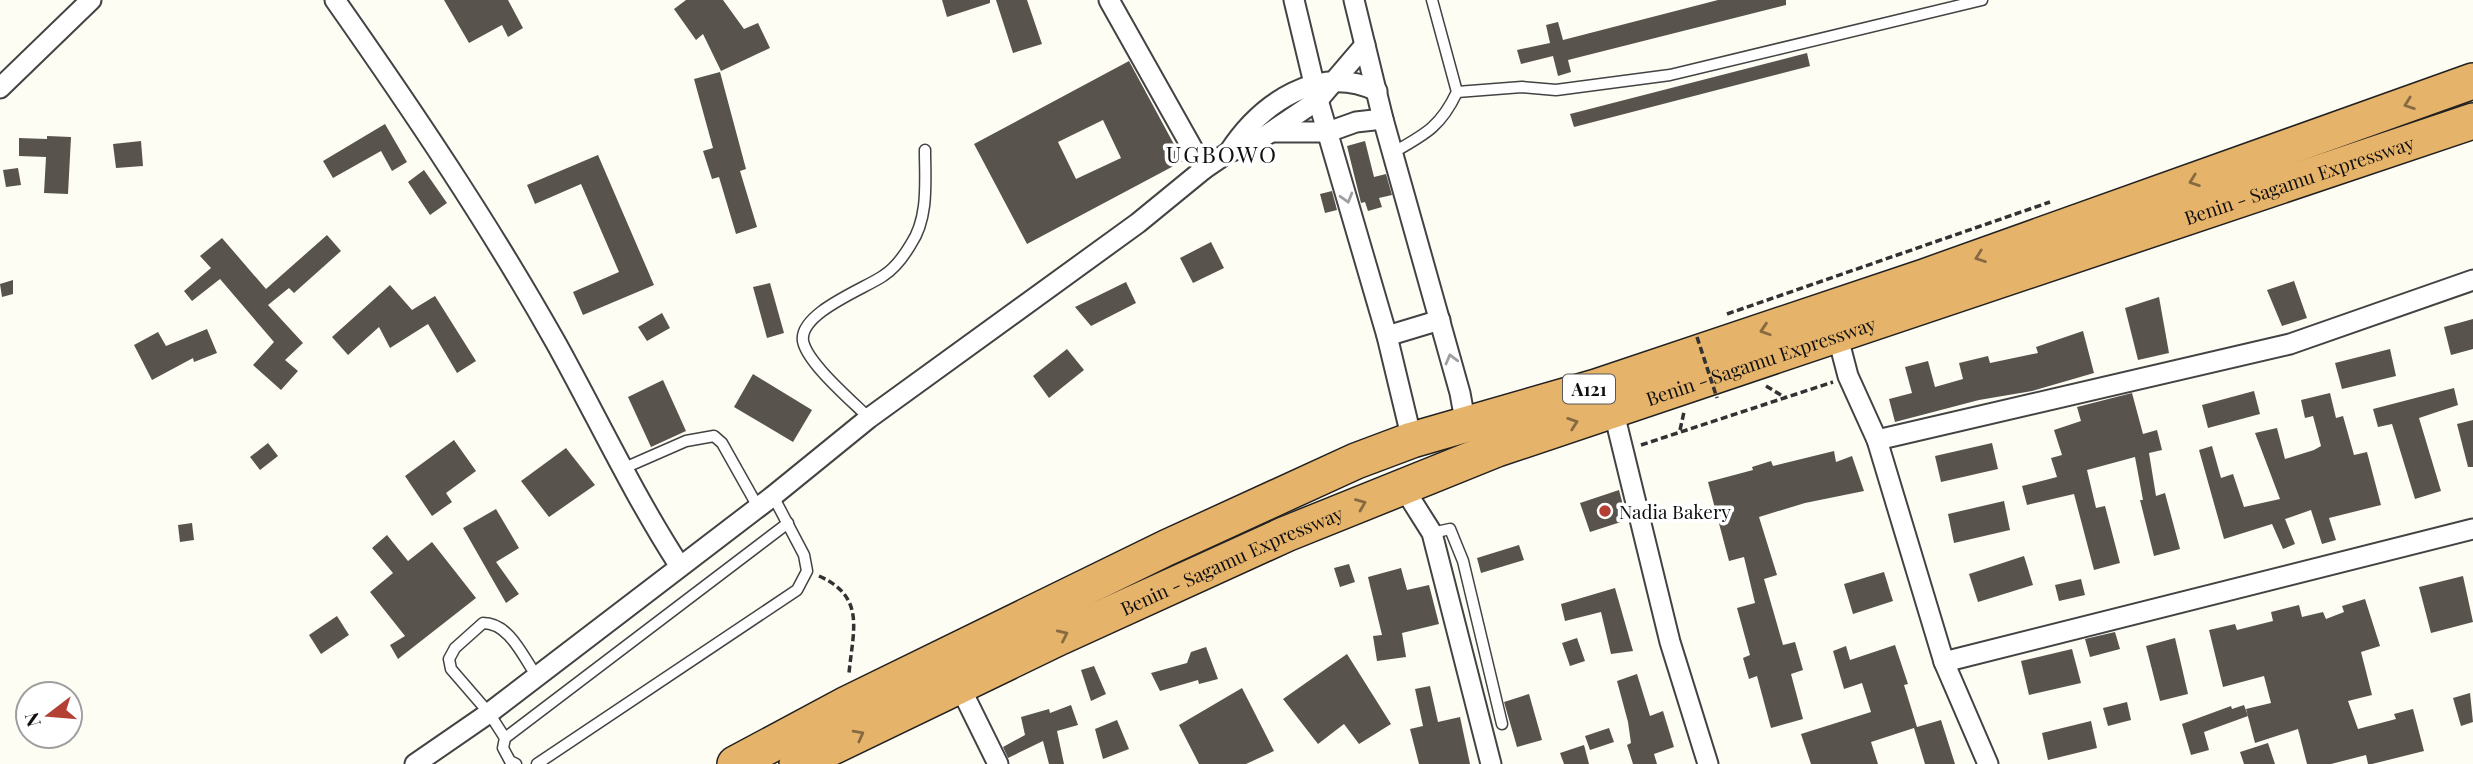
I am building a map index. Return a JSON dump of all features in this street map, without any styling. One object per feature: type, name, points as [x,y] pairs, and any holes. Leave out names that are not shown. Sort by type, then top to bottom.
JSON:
[{"type":"highway","name":"A121","points":[[735,764],[847,704],[1166,548],[1412,439],[1466,426],[1595,387],[1924,277],[2473,81]]},
{"type":"highway","name":"Benin - Sagamu Expressway","points":[[797,764],[959,685],[1286,534],[1497,449],[2473,121]]},
{"type":"street","points":[[0,89],[91,0]]},
{"type":"street","points":[[335,0],[435,142],[555,343],[622,469],[679,565]]},
{"type":"street","points":[[1109,0],[1204,169]]},
{"type":"street","points":[[1294,0],[1317,93],[1387,336],[1412,439]]},
{"type":"street","points":[[1354,0],[1383,119],[1440,320],[1466,426]]},
{"type":"street","points":[[415,764],[489,713],[679,565],[766,502],[869,418],[1138,223],[1204,169],[1229,152],[1253,144],[1272,132],[1334,80],[1365,45]]},
{"type":"street","points":[[1229,152],[1245,128],[1311,66]]},
{"type":"street","points":[[1334,80],[1360,83],[1377,91]]},
{"type":"street","points":[[1275,101],[1317,93]]},
{"type":"street","points":[[1272,132],[1328,132],[1356,122],[1383,119]]},
{"type":"street","points":[[1877,440],[2290,344],[2473,280]]},
{"type":"street","points":[[1387,336],[1440,320]]},
{"type":"street","points":[[1837,334],[1848,376],[1877,440],[1944,662],[1988,764]]},
{"type":"street","points":[[1613,409],[1670,642],[1708,764]]},
{"type":"street","points":[[1403,487],[1432,533],[1492,764]]},
{"type":"street","points":[[1944,662],[2473,529]]},
{"type":"street","points":[[959,685],[999,764]]},
{"type":"lane","points":[[1394,152],[1429,133],[1446,115],[1457,92],[1432,0]]},
{"type":"lane","points":[[1457,92],[1522,87],[1556,90],[1670,75],[1982,0]]},
{"type":"lane","points":[[869,418],[809,355],[803,340],[804,329],[823,310],[884,275],[913,242],[925,206],[925,150]]},
{"type":"lane","points":[[537,764],[797,590],[807,571],[804,555],[788,523],[766,502],[714,436],[686,441],[622,469]]},
{"type":"lane","points":[[516,764],[510,761],[503,748],[505,738],[788,523]]},
{"type":"lane","points":[[1432,533],[1450,529],[1463,561],[1502,724]]},
{"type":"lane","points":[[505,738],[489,713],[450,669],[449,659],[455,648],[483,623],[494,623],[504,629],[536,675]]},
{"type":"path","points":[[1718,317],[2055,201]]},
{"type":"path","points":[[1697,337],[1717,398]]},
{"type":"path","points":[[1623,452],[1680,430],[1848,376]]},
{"type":"path","points":[[807,571],[838,585],[854,609],[847,704]]},
{"type":"building","points":[[444,0],[508,0],[523,28],[508,37],[502,25],[469,43]]},
{"type":"building","points":[[686,0],[723,0],[744,29],[758,23],[770,48],[721,71],[703,34],[696,40],[674,9]]},
{"type":"building","points":[[942,0],[990,0],[990,3],[947,17]]},
{"type":"building","points":[[996,0],[1027,0],[1042,44],[1013,53]]},
{"type":"building","points":[[1718,0],[1786,0],[1786,5],[1568,60],[1571,72],[1558,76],[1553,56],[1521,64],[1517,50],[1550,43],[1546,25],[1558,22],[1563,40]]},
{"type":"building","points":[[1807,53],[1810,66],[1574,127],[1570,114]]},
{"type":"building","points":[[1129,61],[1183,161],[1027,244],[974,144]],"holes":[[[1103,120],[1121,158],[1076,179],[1058,142]]]},
{"type":"building","points":[[720,72],[746,169],[740,171],[757,227],[736,234],[719,177],[712,179],[703,151],[713,148],[694,79]]},
{"type":"building","points":[[385,124],[407,162],[392,171],[381,151],[333,178],[323,161]]},
{"type":"building","points":[[47,136],[71,137],[68,194],[44,193],[46,157],[19,156],[19,138],[47,139]]},
{"type":"building","points":[[141,141],[143,166],[116,168],[113,144]]},
{"type":"building","points":[[1365,141],[1374,177],[1386,174],[1392,195],[1379,198],[1382,207],[1368,211],[1365,202],[1361,203],[1347,146]]},
{"type":"building","points":[[598,155],[654,285],[583,315],[573,292],[619,272],[581,184],[535,204],[527,185]]},
{"type":"building","points":[[18,168],[21,185],[6,187],[3,170]]},
{"type":"building","points":[[424,170],[447,203],[430,215],[408,182]]},
{"type":"building","points":[[1332,191],[1337,210],[1325,213],[1320,194]]},
{"type":"building","points":[[327,235],[341,251],[294,293],[289,288],[268,305],[303,343],[285,360],[298,371],[281,390],[253,365],[274,342],[220,279],[192,301],[184,291],[211,268],[200,256],[222,238],[266,289]]},
{"type":"building","points":[[1211,242],[1224,268],[1193,283],[1180,258]]},
{"type":"building","points":[[13,280],[13,294],[2,297],[0,284]]},
{"type":"building","points":[[2294,281],[2307,318],[2282,326],[2267,290]]},
{"type":"building","points":[[1126,282],[1136,303],[1091,326],[1075,307]]},
{"type":"building","points":[[770,283],[784,333],[767,338],[753,287]]},
{"type":"building","points":[[390,285],[412,310],[435,296],[476,361],[457,373],[428,324],[390,348],[379,327],[348,355],[332,337]]},
{"type":"building","points":[[2159,297],[2169,353],[2138,360],[2125,308]]},
{"type":"building","points":[[662,313],[670,328],[647,341],[638,327]]},
{"type":"building","points":[[2473,319],[2473,349],[2451,355],[2444,327]]},
{"type":"building","points":[[207,329],[217,353],[194,362],[193,358],[152,380],[134,345],[158,332],[166,346]]},
{"type":"building","points":[[2083,331],[2094,373],[2032,391],[1979,400],[1895,422],[1889,399],[1912,393],[1905,367],[1928,361],[1935,387],[1963,379],[1959,363],[1988,356],[1990,363],[2038,353],[2036,347]]},
{"type":"building","points":[[1067,349],[1084,370],[1049,398],[1033,376]]},
{"type":"building","points":[[2390,349],[2396,376],[2342,389],[2335,363]]},
{"type":"building","points":[[753,374],[812,410],[793,442],[734,407]]},
{"type":"building","points":[[663,380],[686,431],[651,447],[628,397]]},
{"type":"building","points":[[2454,388],[2458,405],[2419,418],[2441,491],[2415,499],[2392,424],[2378,427],[2373,409]]},
{"type":"building","points":[[2254,391],[2260,414],[2208,428],[2202,405]]},
{"type":"building","points":[[2132,393],[2143,434],[2157,430],[2162,450],[2149,453],[2156,496],[2165,493],[2180,549],[2154,556],[2140,500],[2143,500],[2135,457],[2087,470],[2096,508],[2105,506],[2120,563],[2094,570],[2074,494],[2027,505],[2022,486],[2057,477],[2051,458],[2062,455],[2054,430],[2081,421],[2077,407]]},
{"type":"building","points":[[2330,393],[2336,418],[2343,416],[2354,455],[2367,452],[2381,505],[2329,518],[2336,540],[2322,544],[2311,510],[2285,519],[2295,544],[2283,549],[2272,524],[2224,539],[2199,450],[2212,446],[2221,478],[2233,474],[2244,507],[2280,499],[2255,433],[2277,428],[2285,459],[2314,450],[2321,446],[2313,416],[2305,418],[2301,400]]},
{"type":"building","points":[[2473,420],[2473,467],[2468,467],[2457,424]]},
{"type":"building","points":[[454,440],[476,471],[446,493],[452,502],[432,516],[405,476]]},
{"type":"building","points":[[268,443],[278,456],[260,470],[250,457]]},
{"type":"building","points":[[1992,443],[1998,469],[1941,482],[1935,456]]},
{"type":"building","points":[[566,448],[595,485],[549,517],[521,481]]},
{"type":"building","points":[[1834,451],[1836,462],[1852,456],[1864,491],[1805,503],[1759,517],[1777,575],[1764,579],[1783,645],[1795,642],[1803,670],[1791,674],[1803,719],[1771,728],[1757,676],[1749,679],[1743,658],[1750,655],[1737,608],[1755,603],[1744,557],[1729,561],[1708,482],[1753,470],[1752,467],[1771,461],[1773,466]]},
{"type":"building","name":"Nadia Bakery","points":[[1619,490],[1627,520],[1590,532],[1580,503]]},
{"type":"building","points":[[2004,501],[2010,530],[1954,543],[1948,514]]},
{"type":"building","points":[[496,509],[519,548],[496,562],[519,594],[506,603],[463,528]]},
{"type":"building","points":[[192,523],[194,540],[180,542],[178,525]]},
{"type":"building","points":[[387,535],[408,561],[432,542],[476,598],[398,659],[390,645],[405,636],[370,592],[393,573],[372,548]]},
{"type":"building","points":[[1519,545],[1524,560],[1481,573],[1477,558]]},
{"type":"building","points":[[2024,556],[2033,585],[1978,602],[1969,574]]},
{"type":"building","points":[[1349,564],[1355,582],[1340,587],[1334,568]]},
{"type":"building","points":[[1401,568],[1407,590],[1429,585],[1439,624],[1402,633],[1406,657],[1377,661],[1373,636],[1382,635],[1368,577]]},
{"type":"building","points":[[1884,572],[1893,601],[1853,614],[1844,584]]},
{"type":"building","points":[[2463,576],[2473,622],[2431,633],[2419,587]]},
{"type":"building","points":[[2081,579],[2085,595],[2059,601],[2055,585]]},
{"type":"building","points":[[1615,588],[1633,651],[1611,654],[1601,612],[1565,621],[1561,604]]},
{"type":"building","points":[[2365,599],[2380,646],[2361,652],[2372,695],[2348,701],[2358,729],[2396,719],[2394,714],[2413,709],[2424,751],[2372,764],[2368,764],[2366,755],[2331,764],[2307,764],[2298,729],[2255,743],[2246,709],[2271,703],[2264,676],[2223,687],[2209,630],[2235,624],[2237,630],[2273,621],[2271,612],[2299,605],[2302,617],[2323,612],[2326,619],[2344,612],[2342,606]]},
{"type":"building","points":[[337,616],[349,635],[321,654],[309,635]]},
{"type":"building","points":[[2115,632],[2120,649],[2090,657],[2085,639]]},
{"type":"building","points":[[1577,638],[1585,661],[1570,666],[1562,643]]},
{"type":"building","points":[[2175,638],[2188,694],[2160,701],[2146,646]]},
{"type":"building","points":[[1895,645],[1908,684],[1904,685],[1917,727],[1941,720],[1955,764],[1925,764],[1914,728],[1871,742],[1878,764],[1811,764],[1801,734],[1871,712],[1862,683],[1844,689],[1833,651],[1846,646],[1850,660]]},
{"type":"building","points":[[1206,647],[1218,679],[1199,684],[1198,680],[1160,691],[1151,673],[1187,663],[1191,652]]},
{"type":"building","points":[[2072,649],[2081,683],[2029,695],[2021,661]]},
{"type":"building","points":[[1347,654],[1391,724],[1359,744],[1344,724],[1318,744],[1283,699]]},
{"type":"building","points":[[1094,666],[1106,694],[1091,701],[1081,670]]},
{"type":"building","points":[[1637,674],[1650,716],[1663,711],[1674,747],[1654,754],[1657,764],[1633,764],[1627,745],[1631,743],[1628,722],[1617,681]]},
{"type":"building","points":[[1430,686],[1438,722],[1460,717],[1470,764],[1419,764],[1410,729],[1423,726],[1415,689]]},
{"type":"building","points":[[1242,688],[1274,751],[1246,764],[1199,764],[1179,725]]},
{"type":"building","points":[[2470,693],[2473,722],[2461,726],[2453,698]]},
{"type":"building","points":[[1529,694],[1542,740],[1517,747],[1504,702]]},
{"type":"building","points":[[2127,702],[2131,720],[2108,726],[2103,708]]},
{"type":"building","points":[[1071,705],[1078,725],[1057,731],[1064,764],[1049,764],[1043,741],[1008,758],[1003,747],[1025,735],[1021,717],[1049,709],[1050,713]]},
{"type":"building","points":[[2244,705],[2248,716],[2204,732],[2209,750],[2191,755],[2182,724],[2231,706],[2232,709]]},
{"type":"building","points":[[1117,720],[1129,749],[1103,759],[1095,729]]},
{"type":"building","points":[[2091,721],[2097,748],[2048,760],[2042,733]]},
{"type":"building","points":[[1609,728],[1614,742],[1590,750],[1585,736]]},
{"type":"building","points":[[2268,743],[2275,764],[2244,764],[2240,752]]},
{"type":"building","points":[[1584,745],[1589,764],[1564,764],[1560,753]]},
{"type":"place","name":"Nadia Bakery","points":[[1605,511]]},
{"type":"district","name":"UGBOWO","points":[[1222,153]]}]
